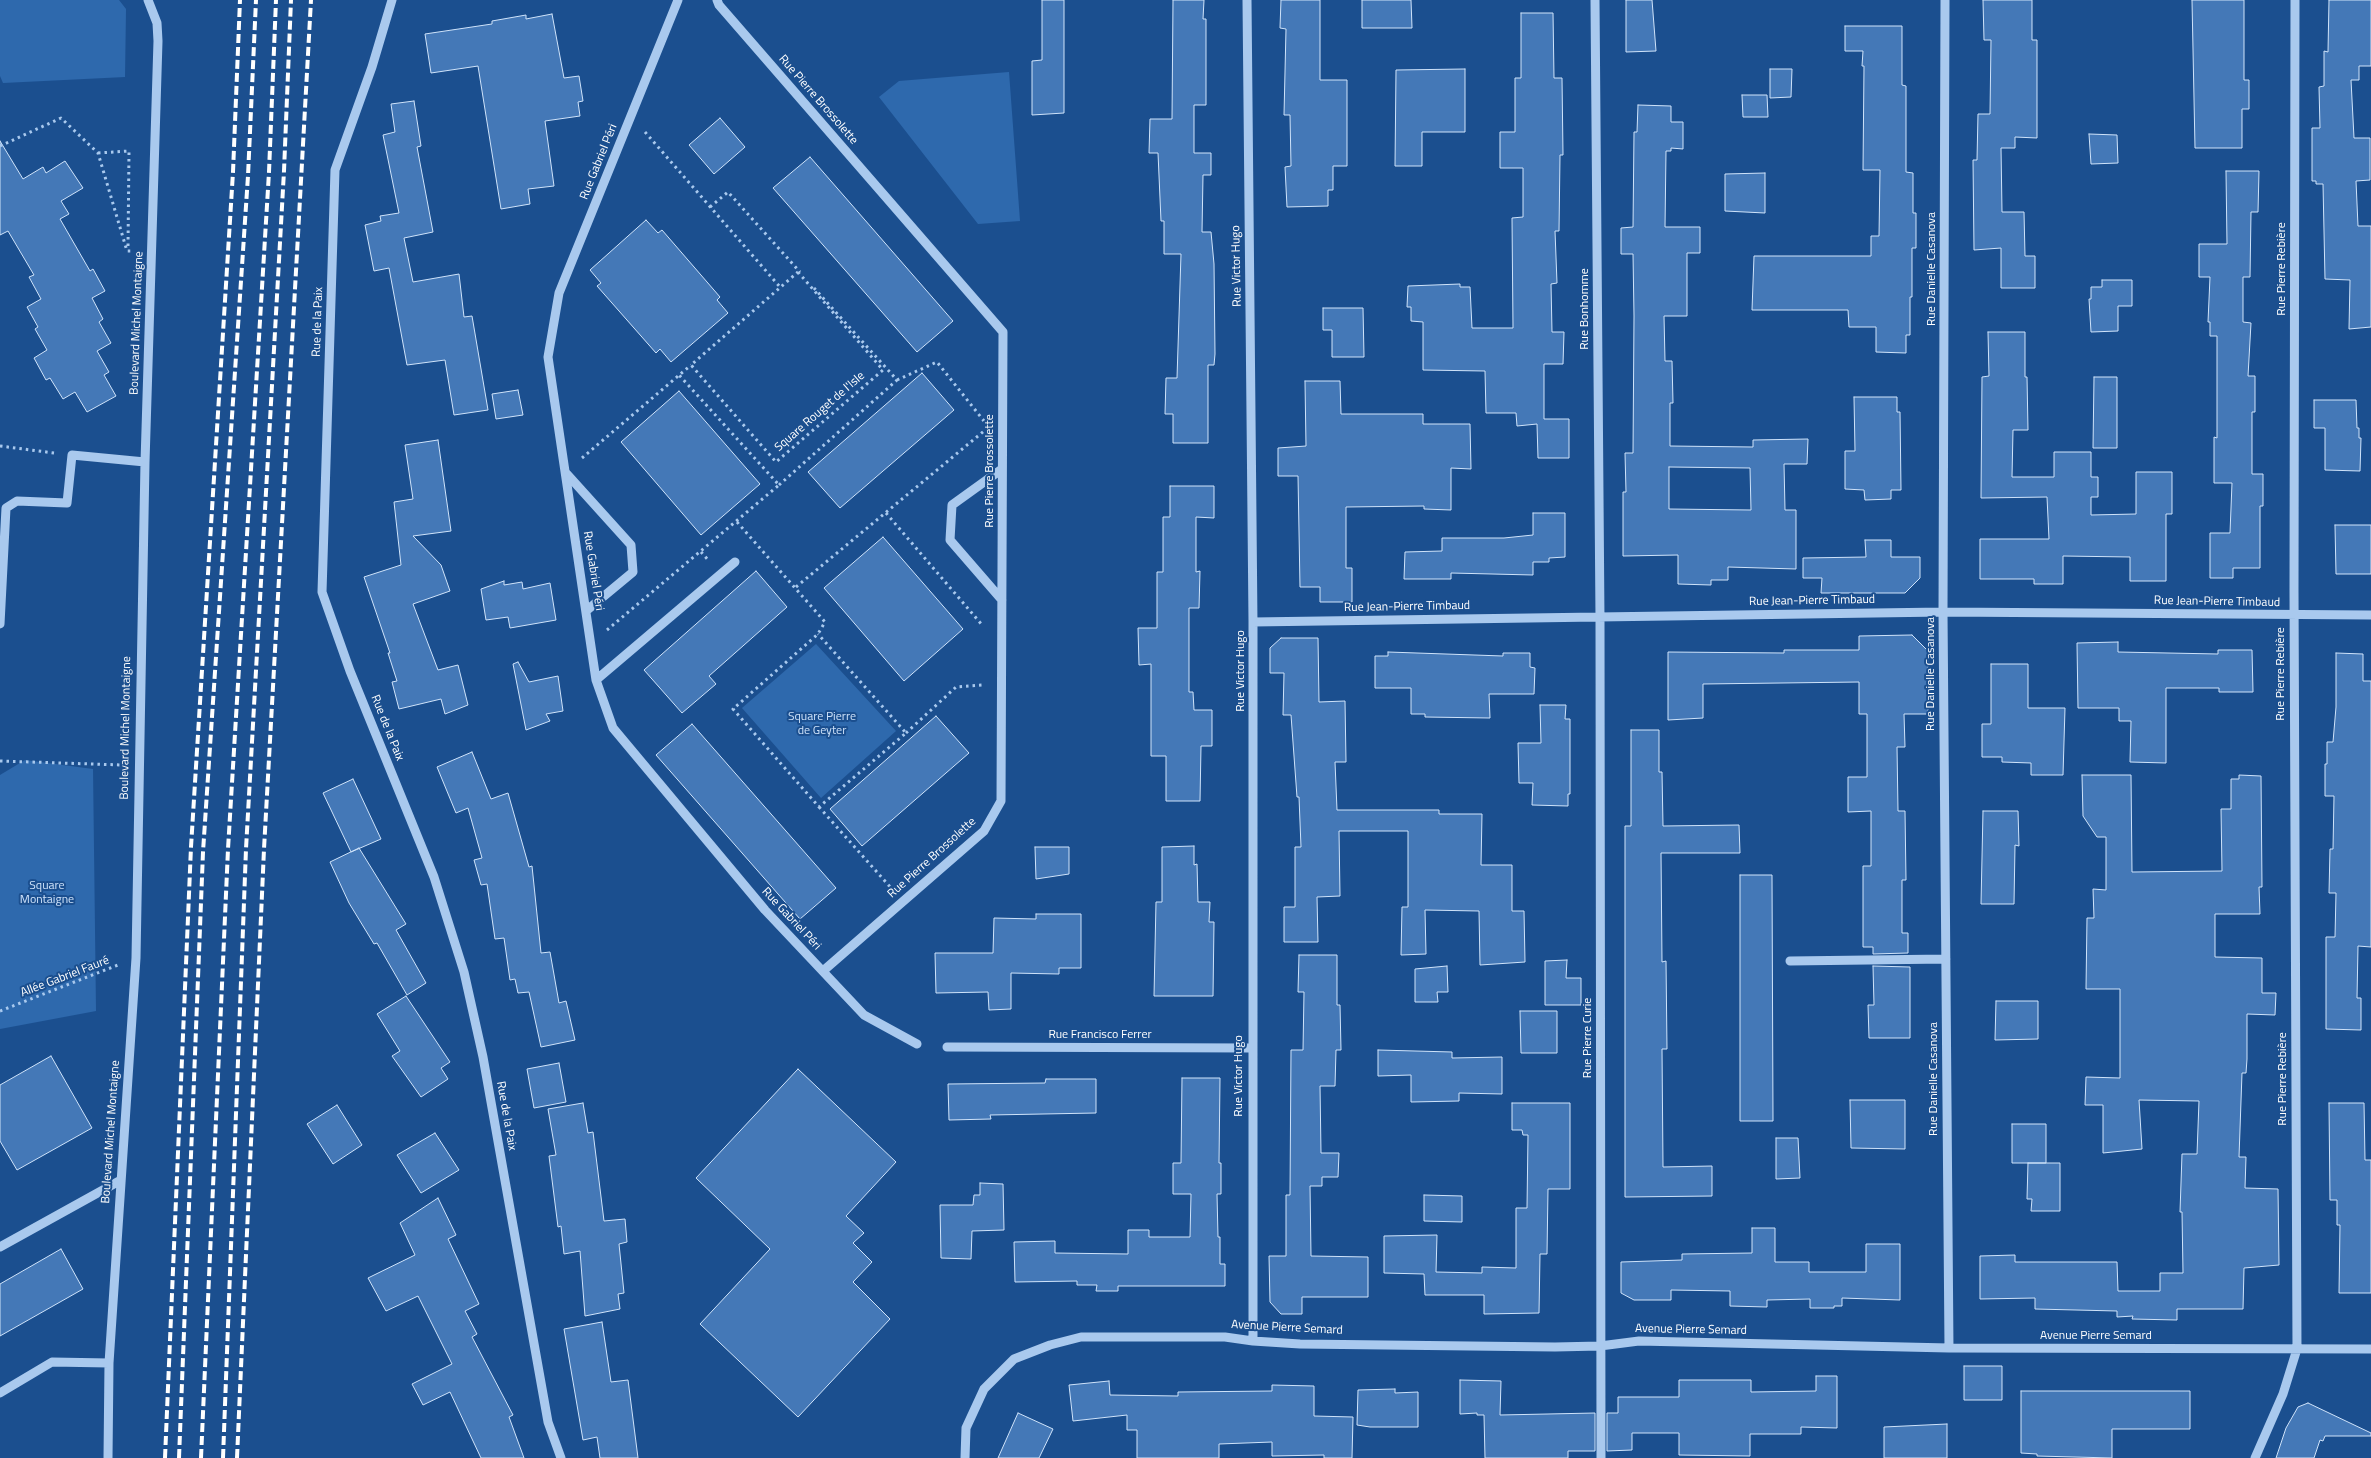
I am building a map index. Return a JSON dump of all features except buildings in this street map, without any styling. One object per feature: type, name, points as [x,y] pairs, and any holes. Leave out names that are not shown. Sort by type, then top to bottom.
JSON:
[{"type":"street","name":"Boulevard Michel Montaigne","points":[[108,1458],[109,1363],[136,958],[145,462],[158,42],[157,23],[149,0]]},
{"type":"street","name":"Rue de la Paix","points":[[392,0],[372,68],[334,170],[322,592],[350,671],[434,877],[464,972],[483,1057],[548,1422],[561,1458]]},
{"type":"street","name":"Rue Gabriel Péri","points":[[678,0],[559,293],[548,357],[596,680],[613,728],[764,910],[864,1015],[917,1044]]},
{"type":"street","name":"Rue Pierre Brossolette","points":[[717,0],[724,11],[1003,332],[1001,801],[984,831],[823,971]]},
{"type":"street","name":"Rue Victor Hugo","points":[[1248,0],[1253,622],[1253,1341]]},
{"type":"street","name":"Rue Bonhomme","points":[[1595,0],[1600,618]]},
{"type":"street","name":"Rue Danielle Casanova","points":[[1945,0],[1943,612],[1949,1348]]},
{"type":"street","name":"Rue Pierre Rebière","points":[[2255,1458],[2283,1394],[2297,1349],[2294,0]]},
{"type":"street","points":[[0,624],[6,508],[18,501],[66,503],[72,455],[145,462]]},
{"type":"street","points":[[1002,469],[952,504],[950,540],[1002,600]]},
{"type":"street","points":[[565,473],[631,545],[632,572],[586,611]]},
{"type":"street","points":[[596,680],[735,562]]},
{"type":"street","name":"Rue Jean-Pierre Timbaud","points":[[1253,622],[1943,612],[2294,616],[2371,615]]},
{"type":"street","name":"Rue Pierre Curie","points":[[1600,618],[1601,1458]]},
{"type":"street","points":[[1790,961],[1946,959]]},
{"type":"street","name":"Rue Francisco Ferrer","points":[[947,1047],[1252,1048]]},
{"type":"street","points":[[0,1247],[121,1180]]},
{"type":"street","name":"Avenue Pierre Semard","points":[[965,1458],[966,1428],[984,1389],[1014,1359],[1050,1345],[1081,1337],[1225,1337],[1253,1341],[1555,1347],[1600,1346],[1639,1340],[1949,1348],[2371,1349]]},
{"type":"street","points":[[0,1394],[52,1362],[109,1363]]},
{"type":"path","points":[[565,473],[780,288],[631,116]]},
{"type":"path","points":[[0,146],[61,118],[98,153],[128,251]]},
{"type":"path","points":[[98,153],[129,151],[128,251]]},
{"type":"path","points":[[710,207],[728,192],[897,380]]},
{"type":"path","points":[[128,251],[152,251]]},
{"type":"path","name":"Square Rouget de l'Isle","points":[[798,272],[882,370],[776,462],[691,365],[780,288],[798,272]]},
{"type":"path","points":[[591,644],[779,486],[897,380],[937,362],[989,427],[796,587]]},
{"type":"path","points":[[678,375],[779,486]]},
{"type":"path","points":[[0,446],[72,455]]},
{"type":"path","points":[[886,513],[987,630]]},
{"type":"path","points":[[737,522],[825,622],[818,634],[734,709],[903,901]]},
{"type":"path","points":[[700,552],[707,559]]},
{"type":"path","points":[[818,634],[906,733]]},
{"type":"path","points":[[819,807],[906,733],[956,687],[983,687],[983,678]]},
{"type":"path","points":[[0,761],[138,766]]},
{"type":"path","name":"Allée Gabriel Fauré","points":[[0,1011],[136,958]]},
{"type":"green space","points":[[0,0],[119,0],[126,9],[125,77],[3,83],[0,76]]},
{"type":"green space","points":[[1009,72],[1020,221],[978,224],[879,97],[899,81]]},
{"type":"green space","name":"Square Pierre de Geyter","points":[[816,644],[896,731],[821,798],[742,708]]},
{"type":"green space","name":"Square Montaigne","points":[[25,760],[93,769],[96,1011],[0,1029],[0,775]]},
{"type":"railway","points":[[165,1458],[191,847],[233,172],[240,0]]},
{"type":"railway","points":[[179,1458],[203,852],[248,176],[256,0]]},
{"type":"railway","points":[[201,1458],[228,849],[269,172],[276,0]]},
{"type":"railway","points":[[223,1458],[246,849],[284,171],[291,0]]},
{"type":"railway","points":[[237,1458],[264,849],[311,0]]}]
